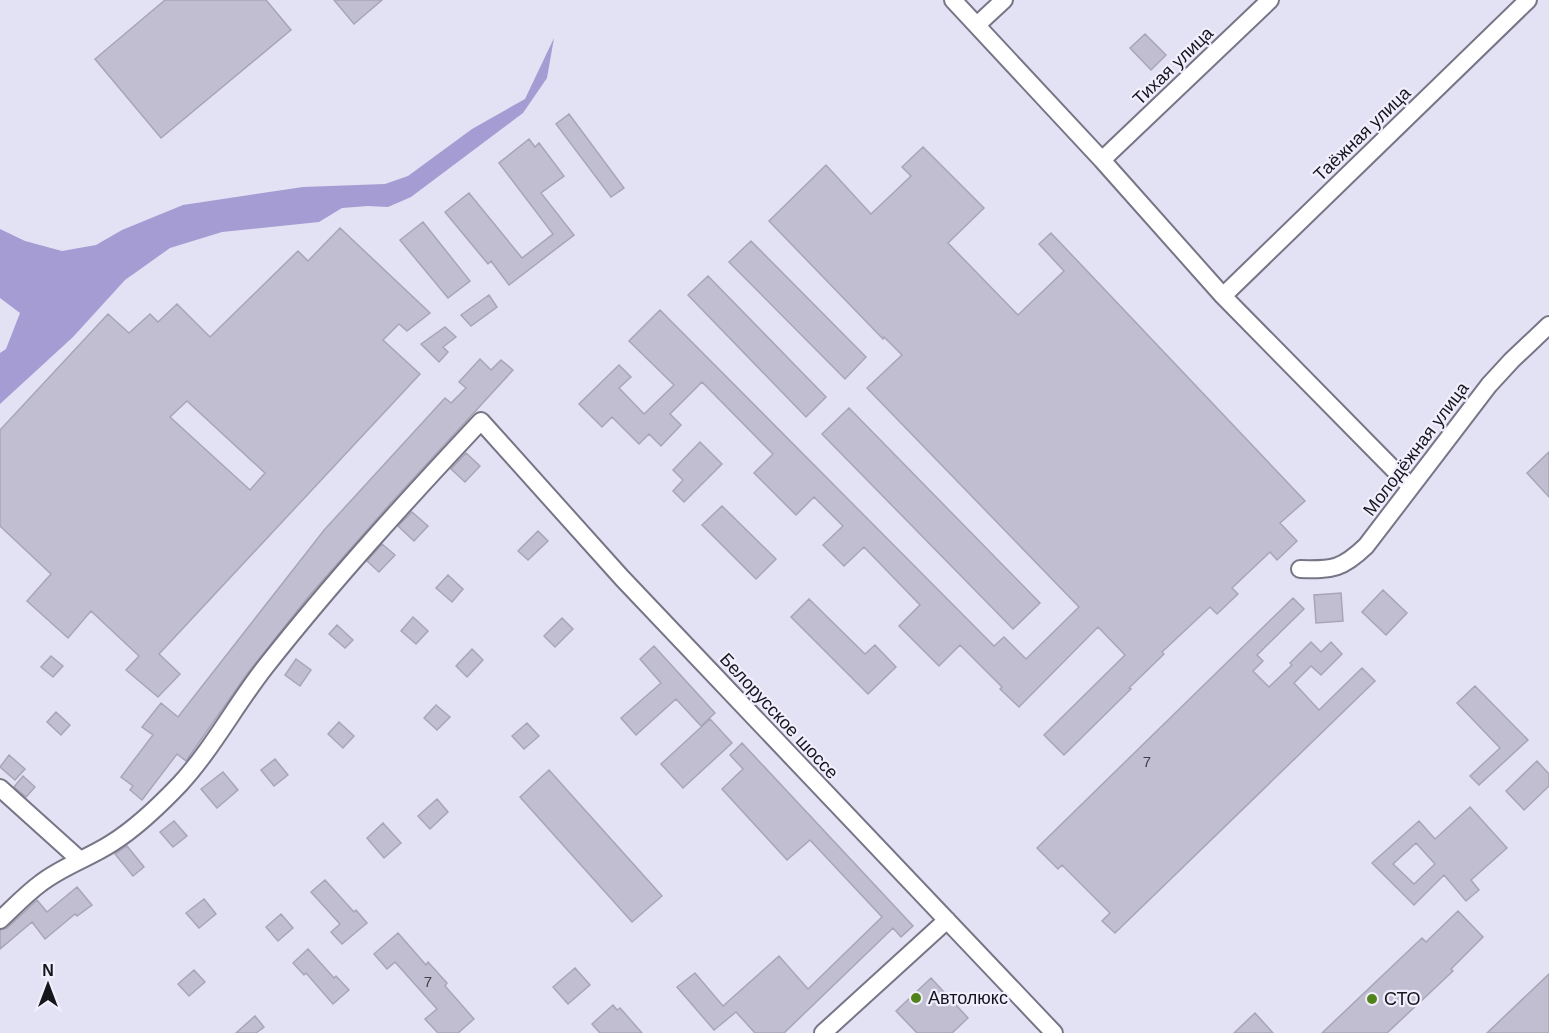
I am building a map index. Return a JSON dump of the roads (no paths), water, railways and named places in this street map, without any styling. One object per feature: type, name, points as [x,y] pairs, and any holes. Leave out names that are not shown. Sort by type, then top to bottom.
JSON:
[{"type":"street","points":[[954,0],[1102,160],[1223,296],[1411,487]]},
{"type":"street","points":[[977,26],[1004,0]]},
{"type":"street","name":"Тихая улица","points":[[1102,160],[1270,0]]},
{"type":"street","name":"Таёжная улица","points":[[1223,296],[1528,0]]},
{"type":"street","name":"Молодёжная улица","points":[[1300,568],[1324,570],[1351,561],[1366,546],[1489,385],[1549,325]]},
{"type":"street","name":"Белорусское шоссе","points":[[80,860],[126,834],[180,783],[207,750],[264,668],[324,595],[374,536],[481,421],[622,578],[1054,1033]]},
{"type":"street","points":[[0,788],[80,860],[40,884],[0,920]]},
{"type":"street","points":[[823,1033],[947,920]]},
{"type":"place","name":"Автолюкс","points":[[916,998]]},
{"type":"place","name":"СТО","points":[[1372,999]]}]
